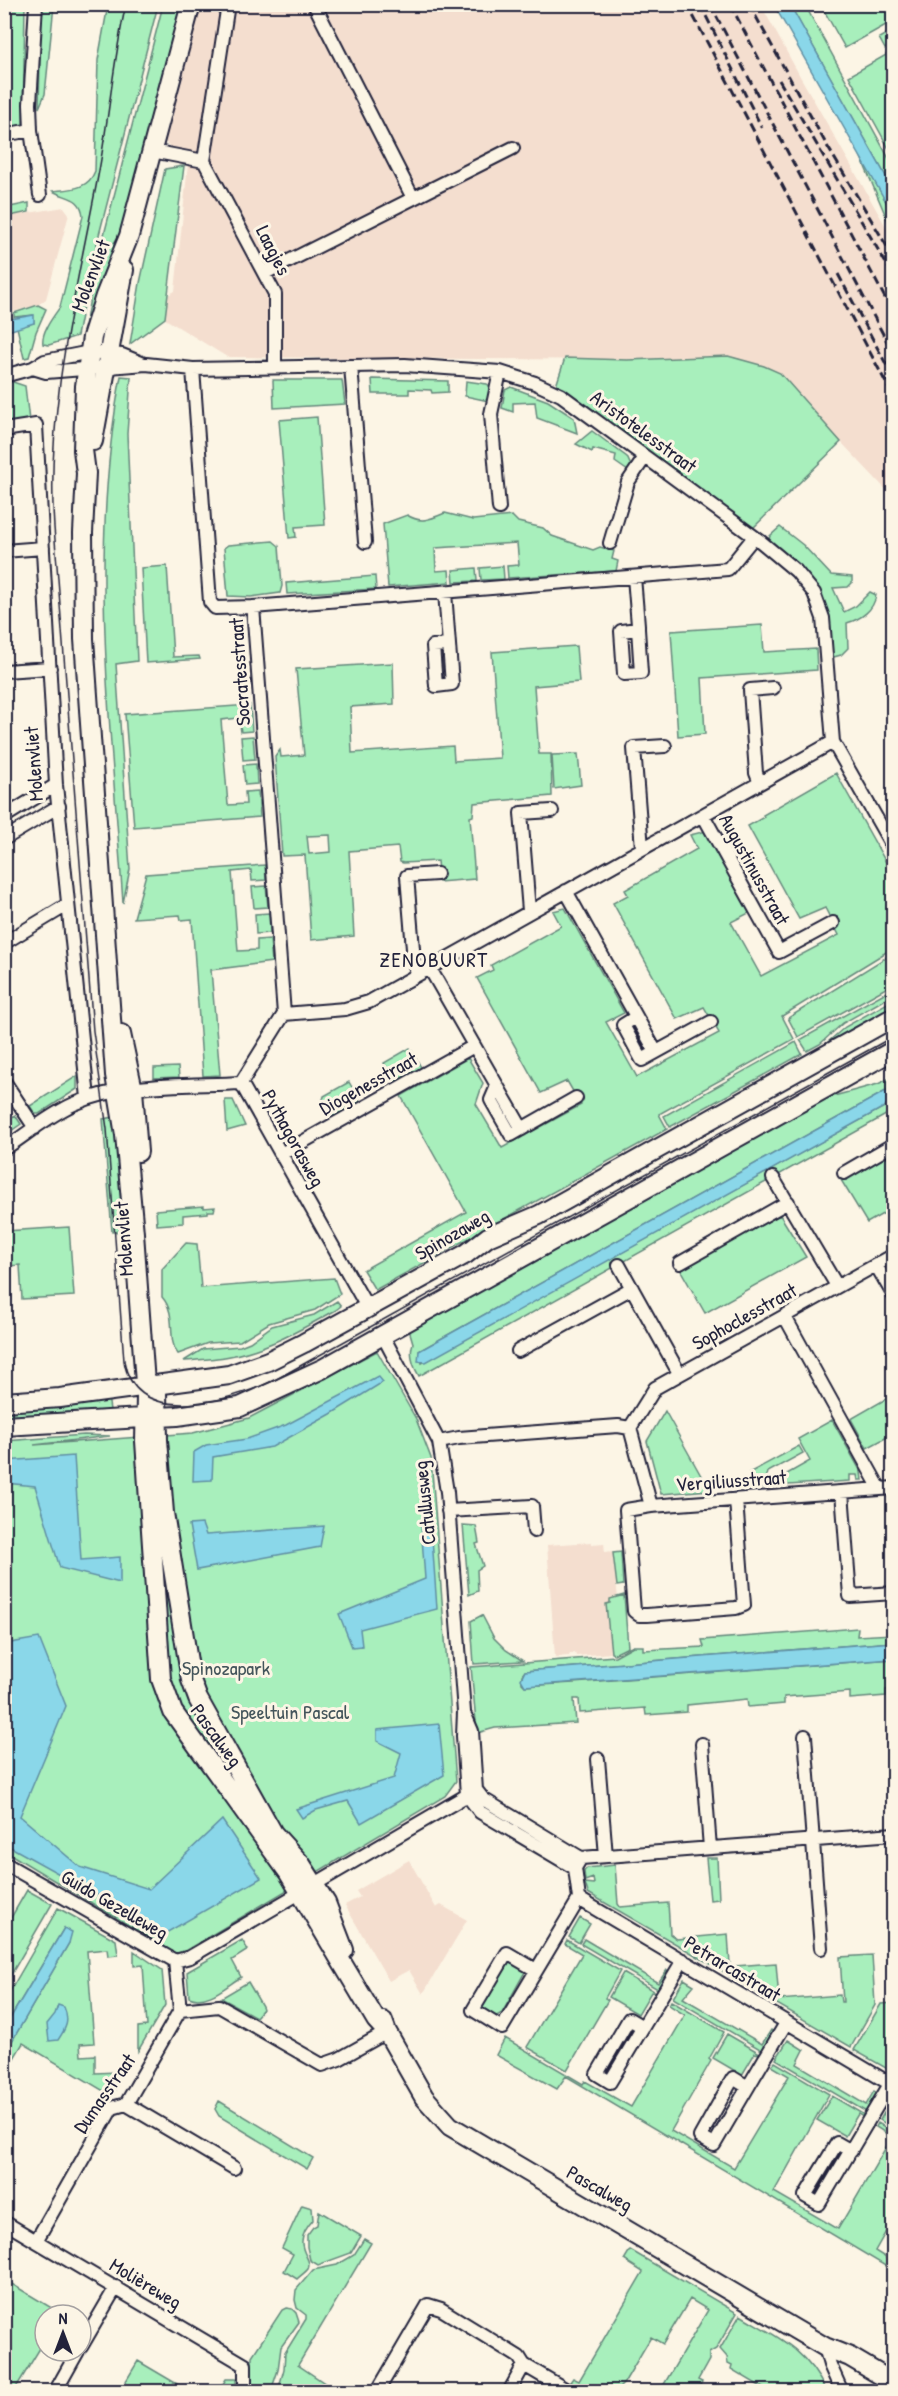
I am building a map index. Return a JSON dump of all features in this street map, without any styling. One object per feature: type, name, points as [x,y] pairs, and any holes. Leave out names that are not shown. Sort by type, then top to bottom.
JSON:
[{"type":"main road","name":"Molenvliet","points":[[152,1418],[151,1386],[128,1156],[125,1091],[111,998],[84,639],[83,533],[86,473],[83,450],[98,360],[99,312],[129,236],[191,4]]},
{"type":"main road","name":"Spinozaweg","points":[[4,1402],[60,1398],[229,1375],[268,1361],[466,1254],[488,1237],[539,1215],[894,1017]]},
{"type":"main road","points":[[4,1426],[152,1418],[200,1414],[240,1407],[322,1370],[894,1050]]},
{"type":"main road","name":"Catullusweg","points":[[367,1307],[383,1336]]},
{"type":"main road","name":"Pascalweg","points":[[152,1418],[155,1611],[161,1679],[165,1696],[173,1712],[274,1853],[312,1886]]},
{"type":"main road","name":"Pascalweg","points":[[152,1418],[164,1513],[198,1700],[273,1833],[312,1886],[376,2020],[387,2032],[424,2097],[450,2126],[825,2347],[850,2357],[894,2383]]},
{"type":"main road","name":"Pascalweg","points":[[825,2347],[846,2365],[890,2391]]},
{"type":"street","points":[[36,4],[31,81],[31,130],[40,195]]},
{"type":"street","points":[[153,151],[204,161],[228,4]]},
{"type":"street","points":[[314,4],[413,198]]},
{"type":"street","points":[[4,135],[31,130]]},
{"type":"street","points":[[265,273],[513,148]]},
{"type":"street","name":"Laagjes","points":[[204,161],[275,294],[275,367]]},
{"type":"street","name":"Aristotelesstraat","points":[[4,376],[33,368],[45,361],[98,360],[193,369],[405,365],[500,372],[535,383],[561,395],[754,537],[796,571],[814,593],[823,618],[833,742],[894,849]]},
{"type":"street","points":[[351,366],[365,542]]},
{"type":"street","name":"Socratesstraat","points":[[193,369],[210,602],[215,608],[253,607],[284,1014]]},
{"type":"street","points":[[499,508],[491,414],[500,372]]},
{"type":"street","name":"Molenvliet","points":[[4,430],[36,425],[57,785],[67,905],[88,1098]]},
{"type":"street","points":[[610,543],[627,482],[645,457]]},
{"type":"street","points":[[253,607],[728,569],[754,537]]},
{"type":"street","points":[[4,551],[43,548]]},
{"type":"street","points":[[633,576],[638,629]]},
{"type":"street","points":[[445,591],[448,645]]},
{"type":"street","points":[[4,671],[50,668]]},
{"type":"street","points":[[760,783],[756,773],[750,690],[773,688]]},
{"type":"street","points":[[241,1083],[284,1014],[345,1008],[369,1002],[833,742]]},
{"type":"street","points":[[642,848],[634,748],[665,746]]},
{"type":"street","points":[[4,818],[57,785]]},
{"type":"street","points":[[4,839],[59,806]]},
{"type":"street","points":[[529,911],[521,813],[552,811]]},
{"type":"street","name":"Augustinusstraat","points":[[703,814],[779,952],[833,923]]},
{"type":"street","points":[[417,974],[407,876],[437,874]]},
{"type":"street","points":[[566,891],[656,1052],[711,1022]]},
{"type":"street","points":[[4,943],[67,905]]},
{"type":"street","points":[[429,967],[522,1129],[576,1098]]},
{"type":"street","name":"Diogenesstraat","points":[[281,1154],[474,1046]]},
{"type":"street","points":[[4,1081],[35,1128]]},
{"type":"street","name":"Pythagorasweg","points":[[4,1149],[59,1111],[88,1098],[125,1091],[241,1083],[367,1307]]},
{"type":"street","points":[[844,1173],[894,1144]]},
{"type":"street","points":[[773,1178],[837,1287]]},
{"type":"street","points":[[680,1263],[788,1202]]},
{"type":"street","name":"Sophoclesstraat","points":[[630,1428],[655,1388],[894,1255]]},
{"type":"street","points":[[876,1264],[894,1296]]},
{"type":"street","points":[[619,1265],[679,1373]]},
{"type":"street","points":[[518,1351],[632,1288]]},
{"type":"street","points":[[785,1317],[880,1489]]},
{"type":"street","name":"Catullusweg","points":[[383,1336],[439,1442],[448,1511],[464,1712],[472,1731],[472,1793]]},
{"type":"street","points":[[439,1442],[459,1438],[618,1426],[630,1428]]},
{"type":"street","name":"Vergiliusstraat","points":[[630,1428],[651,1506],[894,1488]]},
{"type":"street","points":[[842,1492],[850,1596],[894,1593]]},
{"type":"street","points":[[651,1506],[626,1510],[634,1611],[639,1615],[736,1608],[744,1605],[735,1500]]},
{"type":"street","points":[[448,1511],[532,1506],[534,1531]]},
{"type":"street","points":[[805,1736],[821,1948]]},
{"type":"street","points":[[702,1744],[710,1848]]},
{"type":"street","points":[[598,1759],[606,1856]]},
{"type":"street","points":[[312,1886],[472,1793],[578,1863],[606,1856],[894,1834]]},
{"type":"street","name":"Guido Gezelleweg","points":[[4,1863],[175,1961],[190,1957],[312,1886]]},
{"type":"street","points":[[537,1970],[507,1953],[472,2010],[502,2028],[537,1970],[579,1899],[578,1863]]},
{"type":"street","name":"Petrarcastraat","points":[[579,1899],[892,2085]]},
{"type":"street","points":[[643,2027],[629,2019],[597,2074],[610,2082],[643,2027],[683,1960]]},
{"type":"street","points":[[175,1961],[180,2010],[219,2006],[322,2065],[339,2059],[387,2032]]},
{"type":"street","name":"Dumasstraat","points":[[36,2241],[112,2108],[126,2104],[180,2010]]},
{"type":"street","points":[[748,2087],[733,2078],[700,2137],[714,2145],[786,2023]]},
{"type":"street","points":[[851,2151],[837,2143],[805,2196],[819,2204],[892,2085]]},
{"type":"street","points":[[126,2104],[234,2168]]},
{"type":"street","name":"Molièreweg","points":[[4,2222],[245,2365],[245,2391]]},
{"type":"street","points":[[93,2327],[116,2288]]},
{"type":"street","points":[[377,2391],[428,2305],[441,2309],[519,2357],[525,2365],[570,2391]]},
{"type":"street","points":[[825,2347],[830,2365],[842,2391]]},
{"type":"street","points":[[55,2391],[71,2363]]},
{"type":"street","points":[[509,2391],[525,2365]]},
{"type":"shaded area","points":[[202,5],[761,5],[893,239],[893,497],[780,373],[728,356],[627,360],[227,357],[162,317],[161,299],[175,291],[188,164],[161,138],[187,38]]},
{"type":"shaded area","points":[[64,207],[69,214],[46,299],[38,305],[5,314],[5,217]]},
{"type":"shaded area","points":[[592,1542],[592,1544],[604,1543],[605,1552],[613,1551],[618,1599],[610,1599],[610,1604],[607,1604],[611,1653],[576,1656],[575,1653],[555,1657],[547,1545]]},
{"type":"shaded area","points":[[409,1860],[436,1908],[441,1905],[467,1920],[423,1994],[409,1970],[389,1981],[345,1905],[360,1897],[356,1891]]},
{"type":"green space","points":[[10,5],[25,5],[23,124],[9,127]]},
{"type":"green space","points":[[41,5],[54,5],[45,94],[39,108]]},
{"type":"green space","points":[[108,5],[158,5],[90,270],[77,336],[49,345],[43,344],[46,330],[60,307],[83,216],[76,201],[53,191],[83,185],[88,182],[95,171],[98,60]]},
{"type":"green space","points":[[163,5],[184,5],[127,224],[114,243],[112,267],[84,332],[95,270]]},
{"type":"green space","points":[[790,5],[805,5],[893,166],[893,189]]},
{"type":"green space","points":[[821,5],[893,5],[893,21],[845,48]]},
{"type":"green space","points":[[893,30],[893,44],[885,49],[879,38]]},
{"type":"green space","points":[[893,51],[893,156],[849,76]]},
{"type":"green space","points":[[860,155],[893,214],[893,233]]},
{"type":"green space","points":[[184,166],[165,318],[130,344],[140,283],[165,169]]},
{"type":"green space","points":[[29,203],[29,212],[5,217],[5,208]]},
{"type":"green space","points":[[38,305],[46,309],[29,357],[24,358],[17,327],[34,323],[33,315],[14,317],[14,313]]},
{"type":"green space","points":[[8,331],[8,363],[5,365],[5,332]]},
{"type":"green space","points":[[728,356],[780,373],[841,442],[752,529],[556,386],[565,358],[627,360]]},
{"type":"green space","points":[[121,376],[131,377],[127,434],[137,661],[116,664],[130,869],[123,903],[108,705],[104,573],[111,441]]},
{"type":"green space","points":[[372,379],[448,381],[448,392],[432,393],[431,390],[409,389],[409,394],[373,394]]},
{"type":"green space","points":[[273,380],[342,380],[345,404],[274,408]]},
{"type":"green space","points":[[10,381],[25,386],[29,421],[5,425],[5,383]]},
{"type":"green space","points":[[466,381],[487,384],[491,387],[489,401],[465,396]]},
{"type":"green space","points":[[511,387],[548,401],[574,418],[577,433],[537,418],[535,402],[513,403],[513,412],[502,408],[505,390]]},
{"type":"green space","points":[[317,417],[325,525],[295,527],[296,537],[289,538],[279,420]]},
{"type":"green space","points":[[592,431],[627,457],[631,466],[628,471],[615,462],[616,455],[593,449],[592,452],[576,444]]},
{"type":"green space","points":[[445,513],[473,520],[512,516],[518,522],[543,528],[552,536],[593,550],[600,547],[614,551],[612,559],[618,561],[616,571],[508,578],[507,566],[519,565],[517,543],[435,548],[436,571],[449,570],[450,582],[388,587],[383,524],[407,515],[421,520],[431,519]]},
{"type":"green space","points":[[780,527],[803,545],[831,575],[852,577],[852,583],[848,587],[833,588],[844,612],[856,606],[870,592],[876,595],[873,605],[866,613],[847,623],[848,648],[841,655],[830,658],[816,587],[797,564],[768,542],[770,536]]},
{"type":"green space","points":[[273,541],[279,546],[282,586],[280,593],[251,597],[228,596],[224,548],[228,545]]},
{"type":"green space","points":[[167,566],[173,657],[199,656],[200,659],[146,663],[141,568]]},
{"type":"green space","points":[[503,566],[504,579],[481,580],[480,568]]},
{"type":"green space","points":[[476,568],[477,581],[454,582],[453,570]]},
{"type":"green space","points":[[375,576],[376,589],[287,594],[286,583]]},
{"type":"green space","points":[[762,625],[764,652],[816,649],[817,670],[702,678],[705,734],[678,736],[671,631]]},
{"type":"green space","points":[[576,646],[579,682],[534,686],[539,754],[551,754],[552,796],[474,803],[473,816],[470,817],[475,879],[439,882],[437,861],[400,862],[398,847],[349,851],[354,936],[311,940],[305,855],[282,856],[275,757],[280,750],[281,757],[304,755],[296,669],[393,663],[394,704],[350,707],[352,753],[453,746],[454,761],[500,758],[492,652]],"holes":[[[330,835],[331,852],[309,854],[307,836]]]},
{"type":"green space","points":[[250,705],[252,731],[241,732],[239,718],[221,720],[228,805],[246,804],[245,792],[258,791],[260,817],[134,827],[125,714]]},
{"type":"green space","points":[[253,736],[255,759],[243,760],[241,737]]},
{"type":"green space","points":[[578,754],[581,785],[554,789],[552,755]]},
{"type":"green space","points":[[256,764],[257,784],[245,785],[243,765]]},
{"type":"green space","points":[[836,773],[893,875],[893,948],[782,1016],[794,1039],[659,1114],[667,1129],[375,1290],[363,1270],[466,1212],[401,1096],[468,1058],[483,1083],[476,1104],[502,1148],[581,1105],[567,1081],[541,1093],[477,978],[493,970],[491,965],[561,926],[553,911],[565,908],[624,1013],[606,1022],[637,1077],[719,1033],[704,1007],[677,1019],[613,903],[628,895],[625,890],[697,849],[690,835],[706,831],[751,912],[731,922],[761,976],[839,935],[825,908],[799,919],[748,826]]},
{"type":"green space","points":[[265,865],[266,880],[252,881],[251,870],[232,872],[238,951],[257,950],[257,940],[270,939],[272,962],[211,970],[220,1075],[203,1076],[192,919],[181,920],[180,915],[134,918],[146,874]]},
{"type":"green space","points":[[266,886],[268,907],[254,908],[252,887]]},
{"type":"green space","points":[[269,913],[270,933],[256,934],[255,914]]},
{"type":"green space","points":[[893,953],[893,984],[798,1037],[788,1018]]},
{"type":"green space","points":[[886,992],[889,997],[843,1023],[820,1044],[807,1051],[800,1040]]},
{"type":"green space","points":[[891,1001],[892,1011],[821,1048],[845,1027]]},
{"type":"green space","points":[[796,1042],[802,1054],[670,1127],[664,1116]]},
{"type":"green space","points":[[410,1048],[422,1069],[397,1083],[392,1080],[384,1063]]},
{"type":"green space","points":[[178,1067],[179,1077],[154,1078],[154,1068]]},
{"type":"green space","points":[[77,1076],[77,1089],[39,1114],[35,1114],[30,1106]]},
{"type":"green space","points":[[888,1079],[889,1081],[893,1079],[893,1087],[419,1351],[422,1363],[893,1102],[893,1111],[419,1376],[412,1360],[413,1343],[408,1326],[812,1102],[878,1084]]},
{"type":"green space","points":[[349,1082],[361,1103],[336,1117],[331,1115],[323,1100],[324,1096]]},
{"type":"green space","points":[[225,1100],[233,1100],[245,1126],[227,1131]]},
{"type":"green space","points":[[15,1115],[21,1124],[5,1135],[5,1122]]},
{"type":"green space","points":[[115,1117],[123,1231],[112,1232],[103,1119]]},
{"type":"green space","points":[[893,1152],[893,1208],[867,1223],[841,1180]]},
{"type":"green space","points":[[204,1206],[204,1208],[215,1207],[214,1211],[183,1215],[183,1223],[157,1225],[156,1210]]},
{"type":"green space","points":[[780,1215],[806,1257],[705,1313],[680,1269]]},
{"type":"green space","points":[[69,1227],[74,1296],[22,1299],[20,1265],[8,1266],[5,1231]]},
{"type":"green space","points":[[186,1243],[197,1244],[201,1288],[334,1278],[340,1294],[315,1310],[269,1323],[240,1341],[208,1343],[178,1354],[173,1341],[170,1311],[162,1297],[162,1269]]},
{"type":"green space","points":[[337,1301],[341,1306],[336,1310],[258,1349],[213,1359],[184,1361],[203,1349],[240,1346],[250,1342],[272,1326],[314,1315]]},
{"type":"green space","name":"Spinozapark","points":[[377,1351],[416,1419],[431,1458],[456,1781],[445,1796],[178,1955],[5,1851],[5,1441],[84,1435],[110,1436],[34,1445],[193,1433],[249,1418]]},
{"type":"green space","points":[[108,1396],[110,1410],[5,1418],[5,1407]]},
{"type":"green space","points":[[891,1396],[893,1434],[867,1448],[851,1419]]},
{"type":"green space","points":[[665,1411],[709,1490],[661,1494],[647,1441]]},
{"type":"green space","points":[[832,1420],[861,1472],[862,1480],[858,1480],[857,1475],[850,1475],[850,1481],[773,1486],[773,1482],[810,1461],[798,1439]]},
{"type":"green space","points":[[799,1446],[803,1453],[768,1472],[764,1487],[751,1488],[749,1473]]},
{"type":"green space","points":[[463,1525],[476,1526],[479,1543],[476,1544],[483,1566],[477,1570],[478,1591],[469,1595]]},
{"type":"green space","points":[[621,1552],[623,1585],[617,1586],[613,1553]]},
{"type":"green space","points":[[624,1595],[628,1647],[614,1654],[611,1653],[606,1604],[610,1603],[610,1599]]},
{"type":"green space","points":[[482,1615],[494,1638],[506,1650],[523,1661],[474,1664],[471,1621]]},
{"type":"green space","points":[[858,1628],[857,1636],[893,1634],[893,1642],[525,1671],[522,1675],[522,1683],[525,1686],[573,1683],[893,1659],[893,1689],[886,1690],[886,1696],[850,1699],[850,1692],[784,1697],[784,1704],[748,1707],[747,1699],[687,1705],[687,1712],[646,1715],[645,1708],[580,1713],[579,1699],[574,1699],[576,1723],[495,1728],[477,1733],[471,1667],[615,1656],[633,1646],[643,1646],[643,1650],[704,1647],[702,1640]]},
{"type":"green space","points":[[706,1858],[717,1858],[719,1899],[710,1900]]},
{"type":"green space","points":[[615,1865],[620,1907],[668,1903],[670,1934],[677,1939],[728,1934],[730,1965],[726,1973],[588,1893],[585,1883],[594,1884],[593,1878],[585,1881],[584,1871],[587,1868]]},
{"type":"green space","points":[[27,1890],[52,1904],[5,1985],[5,1928]]},
{"type":"green space","points":[[58,1908],[116,1940],[118,1955],[108,1956],[107,1949],[87,1951],[94,2043],[80,2044],[81,2056],[95,2055],[95,2073],[117,2072],[114,2086],[116,2087],[112,2096],[23,2043],[5,2073],[5,2053],[69,1943],[64,1928],[5,2027],[5,2000]]},
{"type":"green space","points":[[580,1918],[590,1924],[579,1943],[569,1937]]},
{"type":"green space","points":[[584,1939],[658,1983],[667,1970],[672,1972],[661,1991],[581,1944]]},
{"type":"green space","points":[[242,1940],[248,1950],[232,1960],[241,1977],[209,1997],[196,1999],[189,1997],[187,1972]]},
{"type":"green space","points":[[567,1940],[620,1971],[605,1998],[608,2000],[567,2070],[527,2047],[582,1954],[565,1944]]},
{"type":"green space","points":[[134,1951],[162,1970],[165,2005],[138,2051],[138,2027],[147,2026],[143,1965],[134,1966]]},
{"type":"green space","points":[[872,1955],[875,2005],[851,2047],[729,1976],[735,1966],[776,1963],[779,2000],[840,1995],[841,2002],[843,2002],[840,1957]]},
{"type":"green space","points":[[511,1959],[527,1968],[502,2013],[495,2017],[481,2009],[481,2005],[505,1963]]},
{"type":"green space","points":[[623,1973],[659,1994],[651,1992],[638,2014],[609,1997]]},
{"type":"green space","points":[[684,1979],[694,1985],[683,1998],[762,2044],[771,2030],[776,2033],[765,2052],[673,1998]]},
{"type":"green space","points":[[248,1982],[263,2009],[256,2017],[221,1998]]},
{"type":"green space","points":[[671,2001],[724,2032],[709,2059],[711,2061],[671,2131],[734,2168],[789,2076],[772,2066],[775,2062],[829,2094],[774,2192],[838,2229],[892,2137],[876,2127],[878,2123],[893,2132],[893,2219],[875,2251],[891,2261],[887,2267],[566,2076],[557,2089],[496,2055],[505,2038],[583,2084],[585,2081],[631,2107],[685,2015],[669,2005]]},
{"type":"green space","points":[[893,2003],[893,2072],[854,2050],[881,2004]]},
{"type":"green space","points":[[727,2034],[763,2055],[755,2053],[742,2075],[713,2058]]},
{"type":"green space","points":[[788,2040],[804,2050],[797,2064],[866,2105],[874,2091],[879,2094],[868,2113],[776,2059]]},
{"type":"green space","points":[[832,2096],[866,2116],[865,2118],[858,2114],[845,2136],[817,2120]]},
{"type":"green space","points":[[219,2101],[313,2158],[307,2169],[219,2116],[215,2109]]},
{"type":"green space","points":[[891,2101],[893,2119],[889,2126],[880,2120]]},
{"type":"green space","points":[[302,2205],[312,2208],[313,2220],[306,2230],[302,2244],[309,2264],[308,2269],[297,2279],[284,2271],[293,2254],[282,2248]]},
{"type":"green space","points":[[319,2211],[361,2236],[351,2253],[318,2265],[310,2260],[307,2235],[317,2225]]},
{"type":"green space","points":[[364,2239],[371,2243],[298,2365],[326,2384],[321,2391],[278,2391],[284,2369],[285,2353],[306,2319],[306,2315],[297,2308],[296,2290],[313,2270],[337,2265],[354,2255]]},
{"type":"green space","points":[[630,2250],[737,2313],[716,2349],[709,2353],[709,2360],[698,2380],[702,2382],[696,2391],[660,2391],[708,2310],[690,2299],[663,2344],[651,2337],[624,2383],[616,2391],[586,2391],[570,2382],[573,2378],[579,2381],[643,2272],[624,2260]]},
{"type":"green space","points":[[5,2280],[43,2303],[33,2303],[33,2360],[14,2391],[5,2391]]},
{"type":"green space","points":[[286,2308],[296,2313],[299,2322],[281,2347],[278,2370],[271,2391],[252,2391],[252,2356],[282,2310]]},
{"type":"green space","points":[[740,2315],[790,2346],[810,2365],[826,2391],[768,2391],[731,2369],[732,2365],[728,2363],[727,2357],[720,2349]]},
{"type":"green space","points":[[138,2361],[189,2391],[120,2391]]},
{"type":"green space","points":[[226,2379],[236,2379],[236,2391],[219,2391]]},
{"type":"water","points":[[774,5],[790,5],[893,189],[893,214]]},
{"type":"water","points":[[34,315],[34,323],[5,332],[5,320]]},
{"type":"water","points":[[893,1087],[893,1102],[426,1362],[418,1361],[419,1351]]},
{"type":"water","points":[[378,1376],[383,1382],[272,1447],[213,1457],[212,1480],[193,1481],[194,1452],[206,1445],[247,1439],[286,1425]]},
{"type":"water","points":[[74,1456],[81,1560],[120,1557],[120,1583],[60,1568],[35,1486],[5,1483],[5,1461]]},
{"type":"water","points":[[431,1523],[437,1609],[360,1629],[362,1646],[352,1647],[339,1614],[425,1579],[421,1524]]},
{"type":"water","points":[[202,1524],[206,1535],[324,1526],[320,1547],[197,1570],[189,1525]]},
{"type":"water","points":[[39,1638],[66,1706],[20,1816],[80,1867],[149,1889],[222,1820],[261,1878],[166,1933],[5,1844],[5,1644]]},
{"type":"water","points":[[893,1642],[893,1659],[525,1686],[521,1679],[525,1671]]},
{"type":"water","points":[[439,1724],[444,1775],[361,1823],[348,1801],[316,1810],[302,1818],[296,1809],[394,1778],[401,1753],[377,1741],[377,1730]]},
{"type":"water","points":[[64,1928],[72,1932],[69,1943],[5,2053],[5,2027]]},
{"type":"water","points":[[58,2005],[64,2007],[67,2016],[66,2024],[58,2040],[49,2041],[47,2024],[55,2014]]},
{"type":"tram line","points":[[126,4],[102,155],[65,350],[54,438],[53,482],[54,527],[93,1031],[107,1129],[124,1361],[132,1382],[146,1396],[165,1403],[187,1404],[233,1396],[273,1381],[894,1036]]},
{"type":"railway","points":[[687,4],[894,398]]},
{"type":"railway","points":[[700,4],[762,128]]},
{"type":"railway","points":[[710,4],[894,355]]},
{"type":"railway","points":[[730,4],[894,315]]},
{"type":"railway","points":[[749,4],[826,144],[894,258]]},
{"type":"railway","points":[[779,80],[894,277]]},
{"type":"railway","points":[[838,274],[894,379]]},
{"type":"district","name":"ZENOBUURT","points":[[434,959]]},
{"type":"park label","name":"Speeltuin Pascal","points":[[290,1711]]}]
